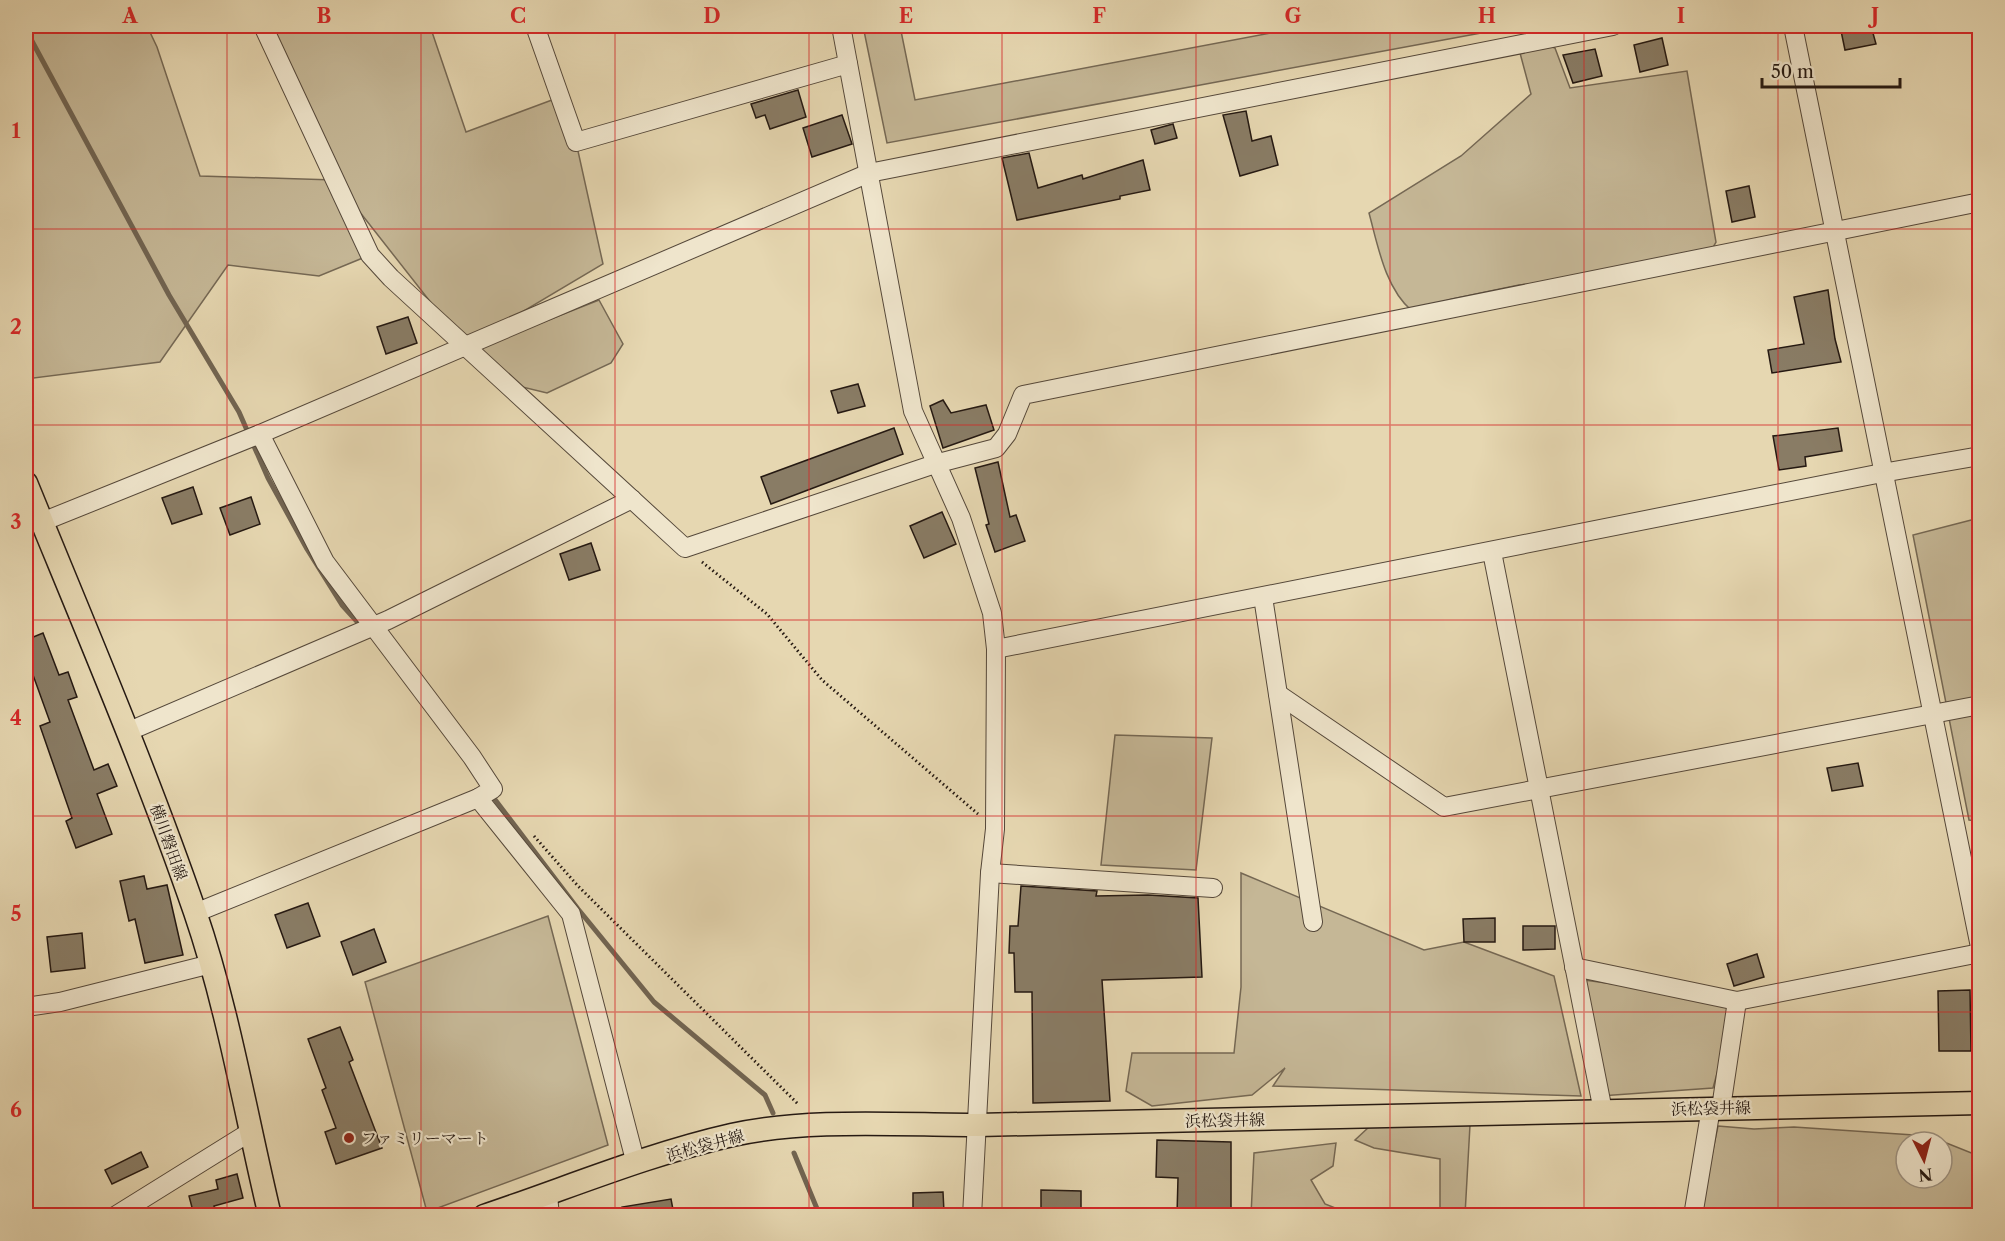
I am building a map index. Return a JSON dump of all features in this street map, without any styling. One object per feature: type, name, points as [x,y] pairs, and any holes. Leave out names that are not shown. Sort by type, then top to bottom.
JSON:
[{"type":"main road","name":"横川磐田線","points":[[26,483],[128,732],[195,913],[211,964],[270,1215]]},
{"type":"main road","name":"浜松袋井線","points":[[484,1215],[549,1205],[636,1164],[732,1135],[819,1126],[978,1125],[1980,1103]]},
{"type":"street","points":[[263,26],[370,255],[391,278],[685,548],[935,464],[996,448],[1007,434],[1023,395],[1980,202]]},
{"type":"street","points":[[535,26],[576,142],[848,64]]},
{"type":"street","points":[[841,26],[913,411],[961,518],[984,582],[992,613],[996,649],[995,829],[990,873],[972,1215]]},
{"type":"street","points":[[42,522],[260,434],[869,173],[1613,26]]},
{"type":"street","points":[[1793,26],[1931,715],[1980,946]]},
{"type":"street","points":[[260,434],[325,562],[472,757],[483,795],[571,914],[636,1164]]},
{"type":"street","points":[[996,649],[1492,552],[1882,472],[1980,456]]},
{"type":"street","points":[[128,732],[373,627],[632,499]]},
{"type":"street","points":[[1492,552],[1603,1111]]},
{"type":"street","points":[[1263,597],[1313,922]]},
{"type":"street","points":[[1278,694],[1444,807],[1980,705]]},
{"type":"street","points":[[195,913],[483,795]]},
{"type":"street","points":[[990,873],[1213,888]]},
{"type":"street","points":[[1574,967],[1737,1001],[1980,953]]},
{"type":"street","points":[[26,1007],[60,1002],[211,964]]},
{"type":"street","points":[[1693,1215],[1737,1001]]},
{"type":"street","points":[[115,1215],[249,1132]]},
{"type":"path","points":[[685,548],[768,614],[822,680],[995,829]]},
{"type":"path","points":[[531,833],[578,886],[819,1126]]},
{"type":"shaded area","points":[[26,26],[147,26],[157,47],[200,176],[334,180],[263,26],[430,26],[466,132],[560,97],[576,142],[603,264],[465,346],[337,183],[370,255],[319,276],[228,265],[160,362],[26,379]]},
{"type":"shaded area","points":[[863,26],[900,26],[915,100],[1281,31],[1281,26],[1519,26],[887,143]]},
{"type":"shaded area","points":[[1547,45],[1555,48],[1570,88],[1687,71],[1716,242],[1707,258],[1592,278],[1519,285],[1452,299],[1412,311],[1395,291],[1389,279],[1369,213],[1461,156],[1531,94],[1520,53]]},
{"type":"shaded area","points":[[599,300],[623,344],[611,363],[547,393],[506,383],[480,347]]},
{"type":"shaded area","points":[[1979,518],[1979,821],[1969,820],[1913,535]]},
{"type":"shaded area","points":[[1115,735],[1212,738],[1196,870],[1101,865]]},
{"type":"shaded area","points":[[1241,873],[1424,950],[1464,942],[1554,976],[1581,1096],[1273,1086],[1285,1068],[1252,1095],[1152,1106],[1126,1091],[1132,1053],[1234,1053],[1241,987]]},
{"type":"shaded area","points":[[548,916],[608,1145],[427,1212],[365,982]]},
{"type":"shaded area","points":[[1577,979],[1737,1001],[1713,1088],[1600,1096]]},
{"type":"shaded area","points":[[1470,1125],[1465,1215],[1440,1215],[1440,1159],[1374,1148],[1355,1140],[1369,1127]]},
{"type":"shaded area","points":[[1718,1126],[1754,1129],[1794,1127],[1894,1134],[1894,1190],[1954,1190],[1954,1146],[1979,1156],[1979,1215],[1699,1216]]},
{"type":"shaded area","points":[[1336,1143],[1333,1166],[1311,1180],[1325,1204],[1353,1215],[1251,1215],[1254,1153]]},
{"type":"building","points":[[1840,26],[1871,26],[1876,44],[1845,50]]},
{"type":"building","points":[[1662,38],[1668,65],[1640,72],[1634,45]]},
{"type":"building","points":[[1595,49],[1602,76],[1573,83],[1563,55]]},
{"type":"building","points":[[798,90],[806,117],[770,129],[765,115],[756,118],[751,104]]},
{"type":"building","points":[[1246,111],[1252,141],[1271,136],[1278,165],[1240,176],[1223,115]]},
{"type":"building","points":[[842,115],[852,144],[812,157],[803,128]]},
{"type":"building","points":[[1173,124],[1177,138],[1155,144],[1151,130]]},
{"type":"building","points":[[1029,153],[1038,188],[1082,175],[1083,179],[1143,160],[1150,190],[1120,196],[1120,199],[1017,220],[1002,158]]},
{"type":"building","points":[[1749,186],[1755,217],[1732,222],[1726,191]]},
{"type":"building","points":[[1828,290],[1835,339],[1841,362],[1772,373],[1768,350],[1804,344],[1794,297]]},
{"type":"building","points":[[408,317],[417,343],[386,354],[377,327]]},
{"type":"building","points":[[858,384],[865,406],[838,413],[831,391]]},
{"type":"building","points":[[943,400],[951,413],[986,405],[994,430],[943,448],[930,406]]},
{"type":"building","points":[[894,428],[903,454],[771,504],[761,477]]},
{"type":"building","points":[[1838,428],[1842,451],[1805,457],[1806,466],[1779,470],[1773,436]]},
{"type":"building","points":[[998,462],[1010,517],[1016,515],[1025,541],[995,552],[986,525],[989,524],[975,468]]},
{"type":"building","points":[[193,487],[202,514],[172,524],[162,498]]},
{"type":"building","points":[[251,497],[260,524],[230,535],[220,508]]},
{"type":"building","points":[[942,512],[956,544],[924,558],[910,526]]},
{"type":"building","points":[[591,543],[600,570],[569,580],[560,554]]},
{"type":"building","points":[[43,633],[59,675],[68,672],[77,697],[68,700],[94,770],[108,764],[117,786],[97,794],[112,834],[76,848],[66,821],[72,818],[40,726],[50,722],[33,675],[26,678],[26,640]]},
{"type":"building","points":[[1858,763],[1863,786],[1832,791],[1827,768]]},
{"type":"building","points":[[144,876],[147,889],[167,885],[183,955],[145,963],[135,919],[129,921],[120,881]]},
{"type":"building","points":[[1021,886],[1097,891],[1096,896],[1148,895],[1198,898],[1202,977],[1102,980],[1110,1101],[1033,1103],[1032,992],[1015,992],[1014,953],[1009,953],[1010,926],[1018,926]]},
{"type":"building","points":[[308,903],[320,936],[287,948],[275,915]]},
{"type":"building","points":[[1495,918],[1495,942],[1464,942],[1463,919]]},
{"type":"building","points":[[1523,926],[1555,926],[1555,949],[1523,950]]},
{"type":"building","points":[[374,929],[386,962],[353,975],[341,942]]},
{"type":"building","points":[[82,933],[85,968],[51,972],[47,937]]},
{"type":"building","points":[[1757,954],[1764,977],[1734,986],[1727,964]]},
{"type":"building","points":[[1970,990],[1971,1051],[1939,1051],[1938,991]]},
{"type":"building","points":[[340,1027],[353,1060],[349,1062],[382,1148],[336,1164],[325,1132],[336,1128],[322,1090],[326,1088],[308,1039]]},
{"type":"building","points":[[1157,1140],[1231,1142],[1231,1215],[1177,1215],[1178,1178],[1156,1177]]},
{"type":"building","points":[[141,1152],[148,1167],[112,1184],[105,1170]]},
{"type":"building","points":[[237,1174],[243,1198],[214,1206],[216,1215],[194,1215],[189,1196],[218,1189],[216,1180]]},
{"type":"building","points":[[1041,1190],[1081,1191],[1081,1215],[1041,1215]]},
{"type":"building","points":[[943,1192],[944,1212],[913,1213],[913,1193]]},
{"type":"building","points":[[671,1199],[674,1215],[623,1215],[622,1207]]},
{"type":"waterway","points":[[26,30],[169,295],[239,412],[268,478],[307,549],[342,605],[362,627]]},
{"type":"waterway","points":[[490,793],[578,909],[654,1002],[765,1095],[773,1113]]},
{"type":"waterway","points":[[794,1153],[820,1216]]},
{"type":"place","name":"ファミリーマート","points":[[349,1138]]}]
